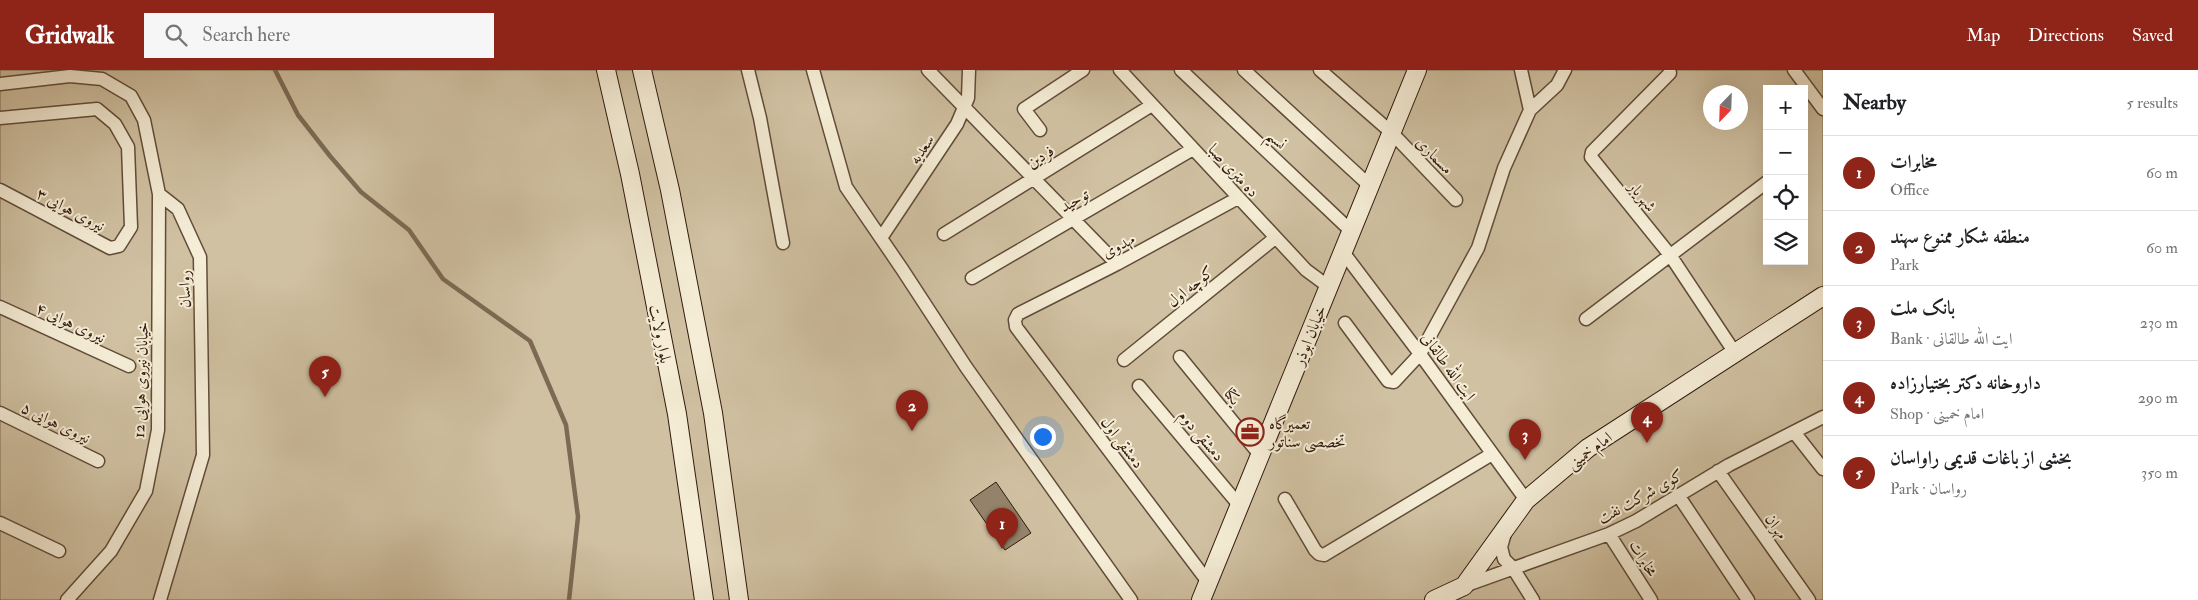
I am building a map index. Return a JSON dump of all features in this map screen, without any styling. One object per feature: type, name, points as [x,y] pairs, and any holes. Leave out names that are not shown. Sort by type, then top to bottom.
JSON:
[{"type":"main road","name":"بلوار ولایت","points":[[606,70],[630,174],[677,414],[704,600]]},
{"type":"main road","points":[[642,70],[670,190],[713,413],[739,600]]},
{"type":"main road","name":"خیابان ابوذر","points":[[1201,600],[1417,70]]},
{"type":"main road","name":"امام خمینی","points":[[1434,600],[1464,586],[1526,500],[1588,448],[1823,296]]},
{"type":"street","points":[[748,70],[760,118],[783,243]]},
{"type":"street","points":[[813,70],[846,187],[966,367],[1131,600]]},
{"type":"street","points":[[928,70],[1117,264]]},
{"type":"street","name":"سعدیه","points":[[881,238],[957,124],[968,98],[969,70]]},
{"type":"street","points":[[1040,130],[1024,109],[1082,70]]},
{"type":"street","name":"ده متری صبا","points":[[1120,70],[1275,238],[1306,270],[1329,287]]},
{"type":"street","name":"نسیم","points":[[1181,70],[1351,231]]},
{"type":"street","points":[[1244,70],[1370,186]]},
{"type":"street","name":"مسماری","points":[[1320,70],[1392,133],[1456,200]]},
{"type":"street","points":[[1521,70],[1530,110]]},
{"type":"street","points":[[1345,323],[1391,383],[1420,354],[1478,248],[1504,168],[1530,110],[1556,85],[1565,70]]},
{"type":"street","points":[[1794,70],[1823,109]]},
{"type":"street","name":"شهریار","points":[[1670,73],[1592,152],[1591,157],[1670,255],[1735,353]]},
{"type":"street","points":[[0,84],[70,76],[102,79],[131,96],[144,120],[159,194]]},
{"type":"street","name":"فردین","points":[[944,234],[1152,105]]},
{"type":"street","name":"نیروی هوایی ۳","points":[[0,118],[97,109],[115,124],[128,147],[131,227],[119,246],[110,248],[0,190]]},
{"type":"street","name":"توحید","points":[[972,278],[1193,149]]},
{"type":"street","points":[[1586,319],[1763,185]]},
{"type":"street","name":"خیابان نیروی هوایی 12","points":[[67,600],[111,550],[146,491],[158,430],[159,194]]},
{"type":"street","name":"رواسان","points":[[159,194],[178,209],[200,257],[203,454],[160,600]]},
{"type":"street","name":"مهدوی","points":[[1015,320],[1018,314],[1117,264],[1238,198]]},
{"type":"street","name":"کوچه اول","points":[[1124,360],[1275,238]]},
{"type":"street","name":"ایت الله طالقانی","points":[[1343,252],[1526,500]]},
{"type":"street","name":"نیروی هوایی ۴","points":[[0,307],[128,366]]},
{"type":"street","name":"دمشقی اول","points":[[1015,320],[1016,327],[1208,582]]},
{"type":"street","name":"یکتا","points":[[1180,358],[1260,456]]},
{"type":"street","name":"دمشقی دوم","points":[[1139,386],[1240,505]]},
{"type":"street","name":"نیروی هوایی ۵","points":[[0,413],[98,461]]},
{"type":"street","name":"کوی شرکت نفت","points":[[1464,586],[1609,534],[1636,521],[1718,471],[1823,417]]},
{"type":"street","points":[[1794,432],[1823,469]]},
{"type":"street","points":[[1284,499],[1315,550],[1319,554],[1324,555],[1492,454]]},
{"type":"street","name":"مهران","points":[[1718,471],[1809,600]]},
{"type":"street","points":[[1678,495],[1748,600]]},
{"type":"street","points":[[0,523],[59,551]]},
{"type":"street","points":[[1505,531],[1502,553],[1504,559],[1513,568],[1533,600]]},
{"type":"street","name":"مخابرات","points":[[1609,534],[1651,600]]},
{"type":"shaded area","points":[[0,70],[1823,70],[1823,600],[0,600]]},
{"type":"building","points":[[996,482],[1031,533],[1005,550],[970,500]]},
{"type":"waterway","points":[[275,70],[298,115],[361,192],[409,230],[443,279],[530,341],[566,425],[578,517],[569,600]]},
{"type":"place","name":"بخشی از باغات قدیمی راواسان","points":[[325,397]]},
{"type":"place","name":"منطقه شکار ممنوع سهند","points":[[912,431]]},
{"type":"place","name":"تعمیرگاه تخصصی سناتور","points":[[1250,432]]},
{"type":"place","name":"داروخانه دکتر بختیارزاده","points":[[1647,443]]},
{"type":"place","name":"بانک ملت","points":[[1525,460]]},
{"type":"place","name":"مخابرات","points":[[1002,549]]}]
